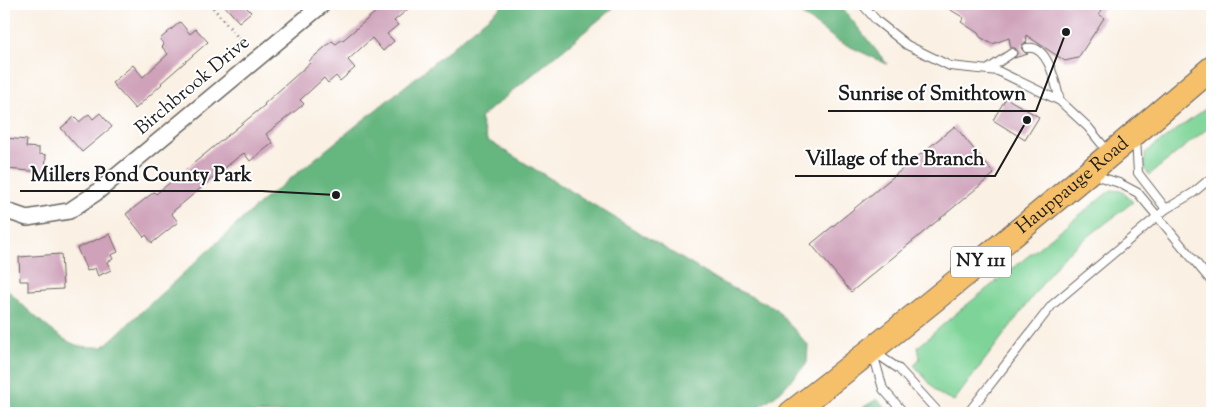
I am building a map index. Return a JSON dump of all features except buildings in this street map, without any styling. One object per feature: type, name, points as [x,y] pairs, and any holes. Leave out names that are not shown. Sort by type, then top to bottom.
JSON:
[{"type":"main road","name":"Hauppauge Road","points":[[791,413],[872,351],[1089,174],[1212,68]]},
{"type":"street","name":"Birchbrook Drive","points":[[4,210],[27,218],[69,211],[96,193],[324,4]]},
{"type":"lane","points":[[862,4],[877,21],[907,45],[950,66],[998,71],[1060,101],[1088,127],[1111,155]]},
{"type":"lane","points":[[1027,48],[1030,47],[1037,50],[1046,58],[1053,72],[1060,101]]},
{"type":"lane","points":[[987,70],[1012,54]]},
{"type":"lane","points":[[1135,133],[1138,173],[1166,210]]},
{"type":"lane","points":[[1089,174],[1119,183],[1138,193],[1212,282]]},
{"type":"lane","points":[[968,413],[1052,305],[1157,217],[1193,193],[1212,177]]},
{"type":"lane","points":[[872,351],[883,389],[904,413]]},
{"type":"lane","points":[[872,351],[899,369],[939,413]]},
{"type":"path","points":[[210,4],[256,59]]},
{"type":"green space","points":[[504,4],[618,4],[480,118],[487,140],[722,283],[774,307],[808,345],[807,363],[781,391],[751,413],[4,413],[4,286],[39,320],[60,336],[79,346],[103,347],[260,203]]},
{"type":"green space","points":[[787,4],[839,4],[887,64],[838,41]]},
{"type":"green space","points":[[1212,104],[1212,125],[1149,175],[1144,168],[1145,153]]},
{"type":"green space","points":[[1111,190],[1122,191],[1133,202],[1063,256],[954,401],[939,394],[914,365],[920,358],[918,347],[954,315]]},
{"type":"green space","points":[[877,399],[891,413],[854,413]]},
{"type":"place","name":"Sunrise of Smithtown","points":[[1066,32]]},
{"type":"place","name":"Village of the Branch","points":[[1027,120]]},
{"type":"place","name":"Millers Pond County Park","points":[[336,195]]}]
